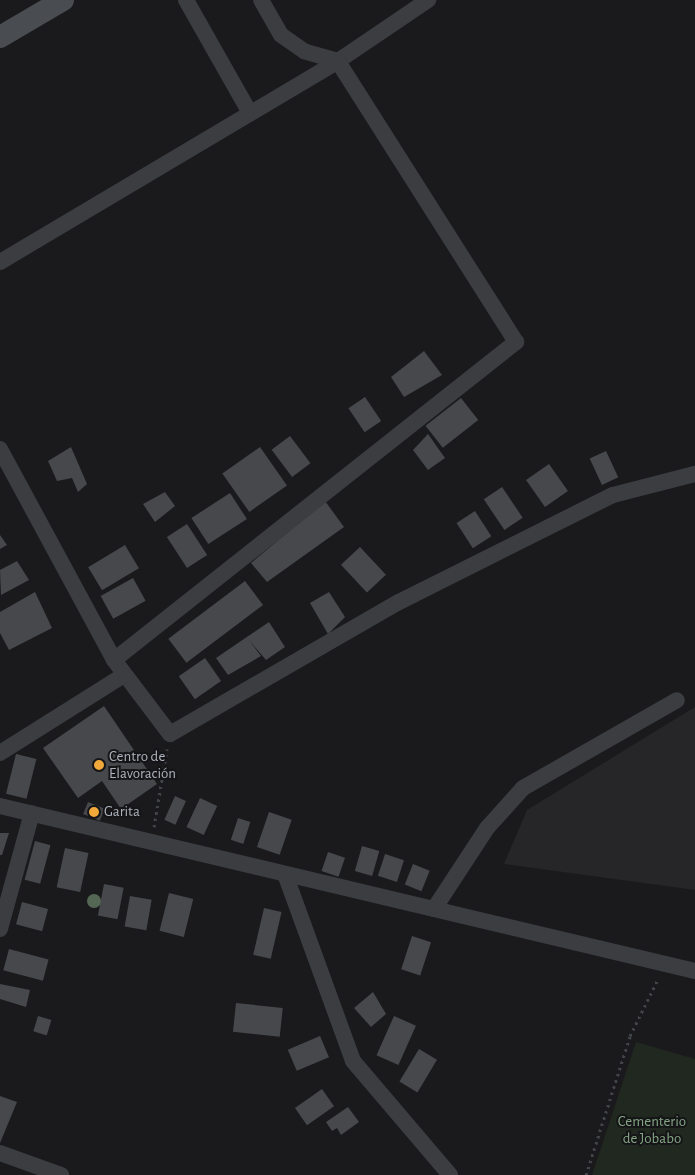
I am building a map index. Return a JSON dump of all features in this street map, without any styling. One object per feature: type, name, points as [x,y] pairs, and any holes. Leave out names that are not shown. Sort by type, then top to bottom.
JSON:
[{"type":"street","points":[[0,37],[63,0]]},
{"type":"street","points":[[186,0],[250,113]]},
{"type":"street","points":[[114,660],[516,342],[338,61],[304,51],[281,35],[261,0]]},
{"type":"street","points":[[0,262],[338,61],[428,0]]},
{"type":"street","points":[[0,449],[114,660],[170,734],[399,602],[604,499],[695,474]]},
{"type":"street","points":[[0,753],[124,675]]},
{"type":"street","points":[[434,909],[487,828],[523,788],[677,700]]},
{"type":"street","points":[[0,806],[695,971]]},
{"type":"street","points":[[0,929],[32,813]]},
{"type":"street","points":[[285,874],[352,1061],[450,1175]]},
{"type":"street","points":[[0,1153],[61,1175]]},
{"type":"path","points":[[152,842],[170,734]]},
{"type":"path","points":[[586,1175],[630,1036],[659,977]]},
{"type":"shaded area","points":[[695,707],[695,890],[504,864],[527,810]]},
{"type":"green space","name":"Cementerio de Jobabo","points":[[636,1042],[695,1059],[695,1175],[592,1175]]},
{"type":"building","points":[[424,351],[442,375],[404,397],[391,377]]},
{"type":"building","points":[[365,397],[381,421],[365,432],[348,408]]},
{"type":"building","points":[[461,398],[478,420],[443,448],[426,426]]},
{"type":"building","points":[[428,434],[445,458],[428,470],[413,450]]},
{"type":"building","points":[[290,436],[310,463],[292,477],[272,450]]},
{"type":"building","points":[[71,447],[87,484],[78,492],[72,478],[57,481],[48,461]]},
{"type":"building","points":[[260,447],[287,486],[249,512],[222,473]]},
{"type":"building","points":[[606,451],[618,477],[602,485],[590,459]]},
{"type":"building","points":[[549,464],[568,491],[545,507],[526,480]]},
{"type":"building","points":[[502,487],[523,518],[504,530],[484,499]]},
{"type":"building","points":[[165,492],[175,506],[155,522],[143,504]]},
{"type":"building","points":[[230,493],[247,519],[208,544],[191,518]]},
{"type":"building","points":[[325,501],[344,527],[267,582],[251,563]]},
{"type":"building","points":[[475,511],[491,536],[473,548],[457,523]]},
{"type":"building","points":[[187,524],[207,555],[187,568],[167,537]]},
{"type":"building","points":[[0,535],[7,545],[0,549]]},
{"type":"building","points":[[125,545],[139,568],[102,590],[88,567]]},
{"type":"building","points":[[360,547],[386,575],[367,593],[341,565]]},
{"type":"building","points":[[17,561],[29,580],[1,595],[0,570]]},
{"type":"building","points":[[133,578],[146,601],[113,619],[101,596]]},
{"type":"building","points":[[245,581],[263,605],[186,663],[168,639]]},
{"type":"building","points":[[35,592],[52,628],[9,650],[0,633],[0,612]]},
{"type":"building","points":[[329,592],[345,617],[328,634],[310,603]]},
{"type":"building","points":[[269,622],[285,647],[266,660],[249,640],[261,656],[228,675],[216,658]]},
{"type":"building","points":[[205,658],[221,681],[195,699],[179,676]]},
{"type":"building","name":"Centro de Elavoración","points":[[104,706],[157,784],[121,809],[102,781],[78,798],[43,748]]},
{"type":"building","points":[[16,754],[36,759],[26,799],[6,794]]},
{"type":"building","points":[[175,796],[186,801],[175,825],[164,820]]},
{"type":"building","points":[[200,798],[217,806],[204,835],[186,827]]},
{"type":"building","name":"Garita","points":[[88,802],[105,809],[100,821],[83,814]]},
{"type":"building","points":[[269,812],[292,820],[280,855],[257,847]]},
{"type":"building","points":[[238,818],[250,822],[243,844],[231,840]]},
{"type":"building","points":[[0,833],[9,833],[2,855],[0,855]]},
{"type":"building","points":[[35,841],[50,845],[40,884],[25,880]]},
{"type":"building","points":[[362,846],[379,851],[372,876],[355,871]]},
{"type":"building","points":[[65,848],[88,853],[80,892],[57,887]]},
{"type":"building","points":[[328,852],[345,858],[339,877],[321,871]]},
{"type":"building","points":[[385,854],[404,860],[397,882],[378,876]]},
{"type":"building","points":[[413,864],[430,871],[421,891],[405,884]]},
{"type":"building","points":[[104,884],[124,888],[118,919],[98,915]]},
{"type":"building","points":[[169,893],[193,899],[184,937],[160,931]]},
{"type":"building","points":[[130,896],[152,900],[146,930],[125,927]]},
{"type":"building","points":[[22,902],[48,909],[42,931],[16,924]]},
{"type":"building","points":[[264,908],[282,912],[271,959],[253,955]]},
{"type":"building","points":[[412,936],[431,942],[420,975],[401,969]]},
{"type":"building","points":[[9,949],[49,960],[43,981],[3,970]]},
{"type":"building","points":[[0,984],[30,990],[26,1007],[0,999]]},
{"type":"building","points":[[373,992],[386,1014],[371,1027],[354,1008]]},
{"type":"building","points":[[236,1003],[283,1008],[280,1037],[233,1032]]},
{"type":"building","points":[[38,1016],[51,1020],[47,1035],[33,1031]]},
{"type":"building","points":[[394,1016],[416,1026],[398,1065],[377,1055]]},
{"type":"building","points":[[320,1036],[329,1057],[297,1071],[288,1050]]},
{"type":"building","points":[[419,1049],[437,1060],[417,1092],[399,1082]]},
{"type":"building","points":[[322,1089],[334,1106],[307,1125],[295,1108]]},
{"type":"building","points":[[0,1096],[17,1102],[0,1143]]},
{"type":"building","points":[[348,1107],[359,1122],[341,1135],[337,1128],[332,1131],[326,1122]]},
{"type":"place","name":"Centro de Elavoración","points":[[99,765]]},
{"type":"place","name":"Garita","points":[[94,812]]}]
